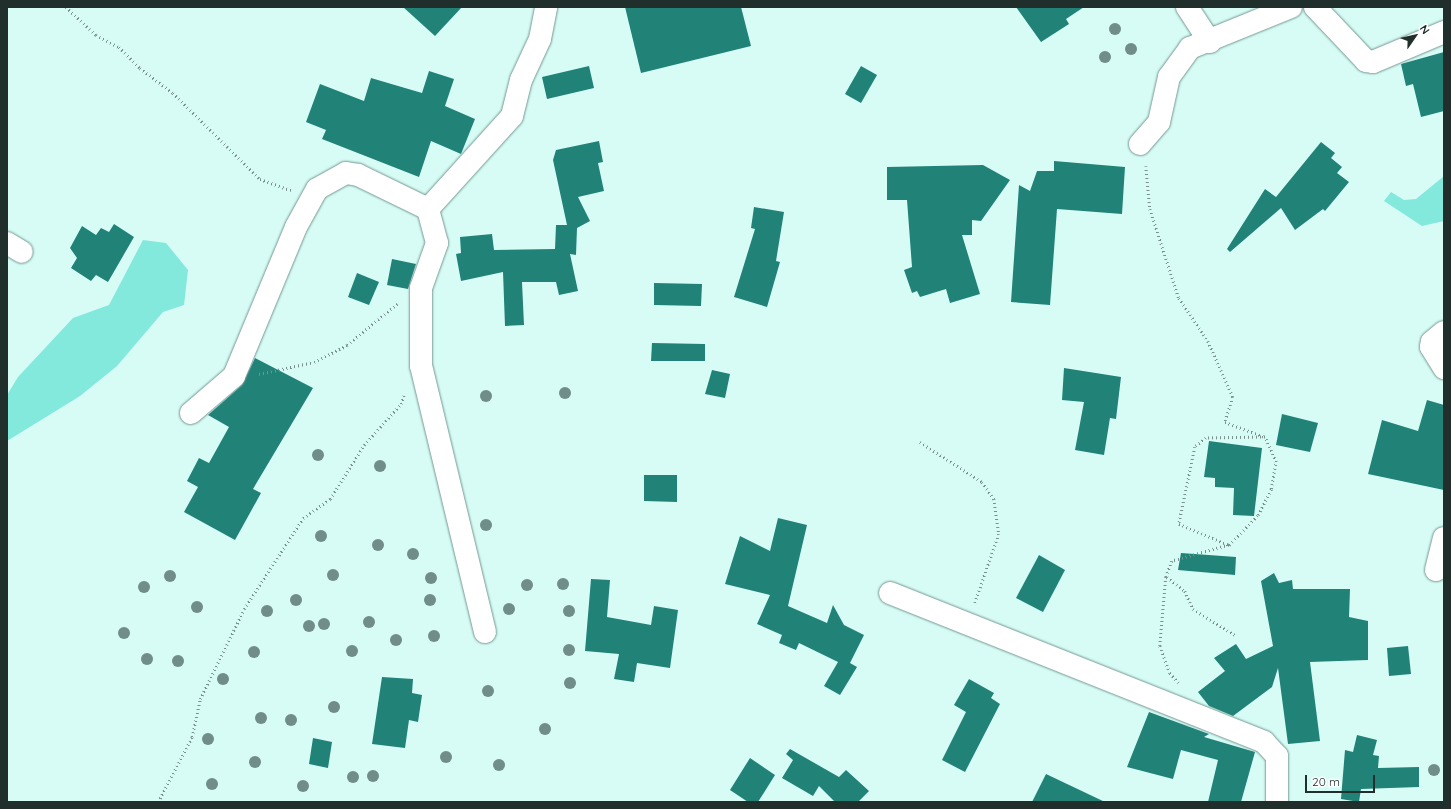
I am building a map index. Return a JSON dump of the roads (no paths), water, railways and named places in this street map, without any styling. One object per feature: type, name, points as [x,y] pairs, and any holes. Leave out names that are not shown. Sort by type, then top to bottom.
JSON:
[{"type":"street","points":[[428,209],[512,116],[521,80],[540,39],[546,7]]},
{"type":"street","points":[[1187,7],[1210,42]]},
{"type":"street","points":[[1140,144],[1159,122],[1169,77],[1180,57],[1190,48],[1210,42],[1291,7]]},
{"type":"street","points":[[1315,7],[1366,61],[1373,62],[1444,32]]},
{"type":"street","points":[[191,413],[234,376],[296,227],[317,189],[334,177],[352,174],[428,209]]},
{"type":"street","points":[[428,209],[437,243],[421,288],[421,366],[485,632]]},
{"type":"street","points":[[1444,332],[1432,342],[1431,347],[1444,368]]},
{"type":"street","points":[[1436,570],[1444,538]]},
{"type":"street","points":[[890,593],[1264,742],[1277,756],[1277,802]]}]
